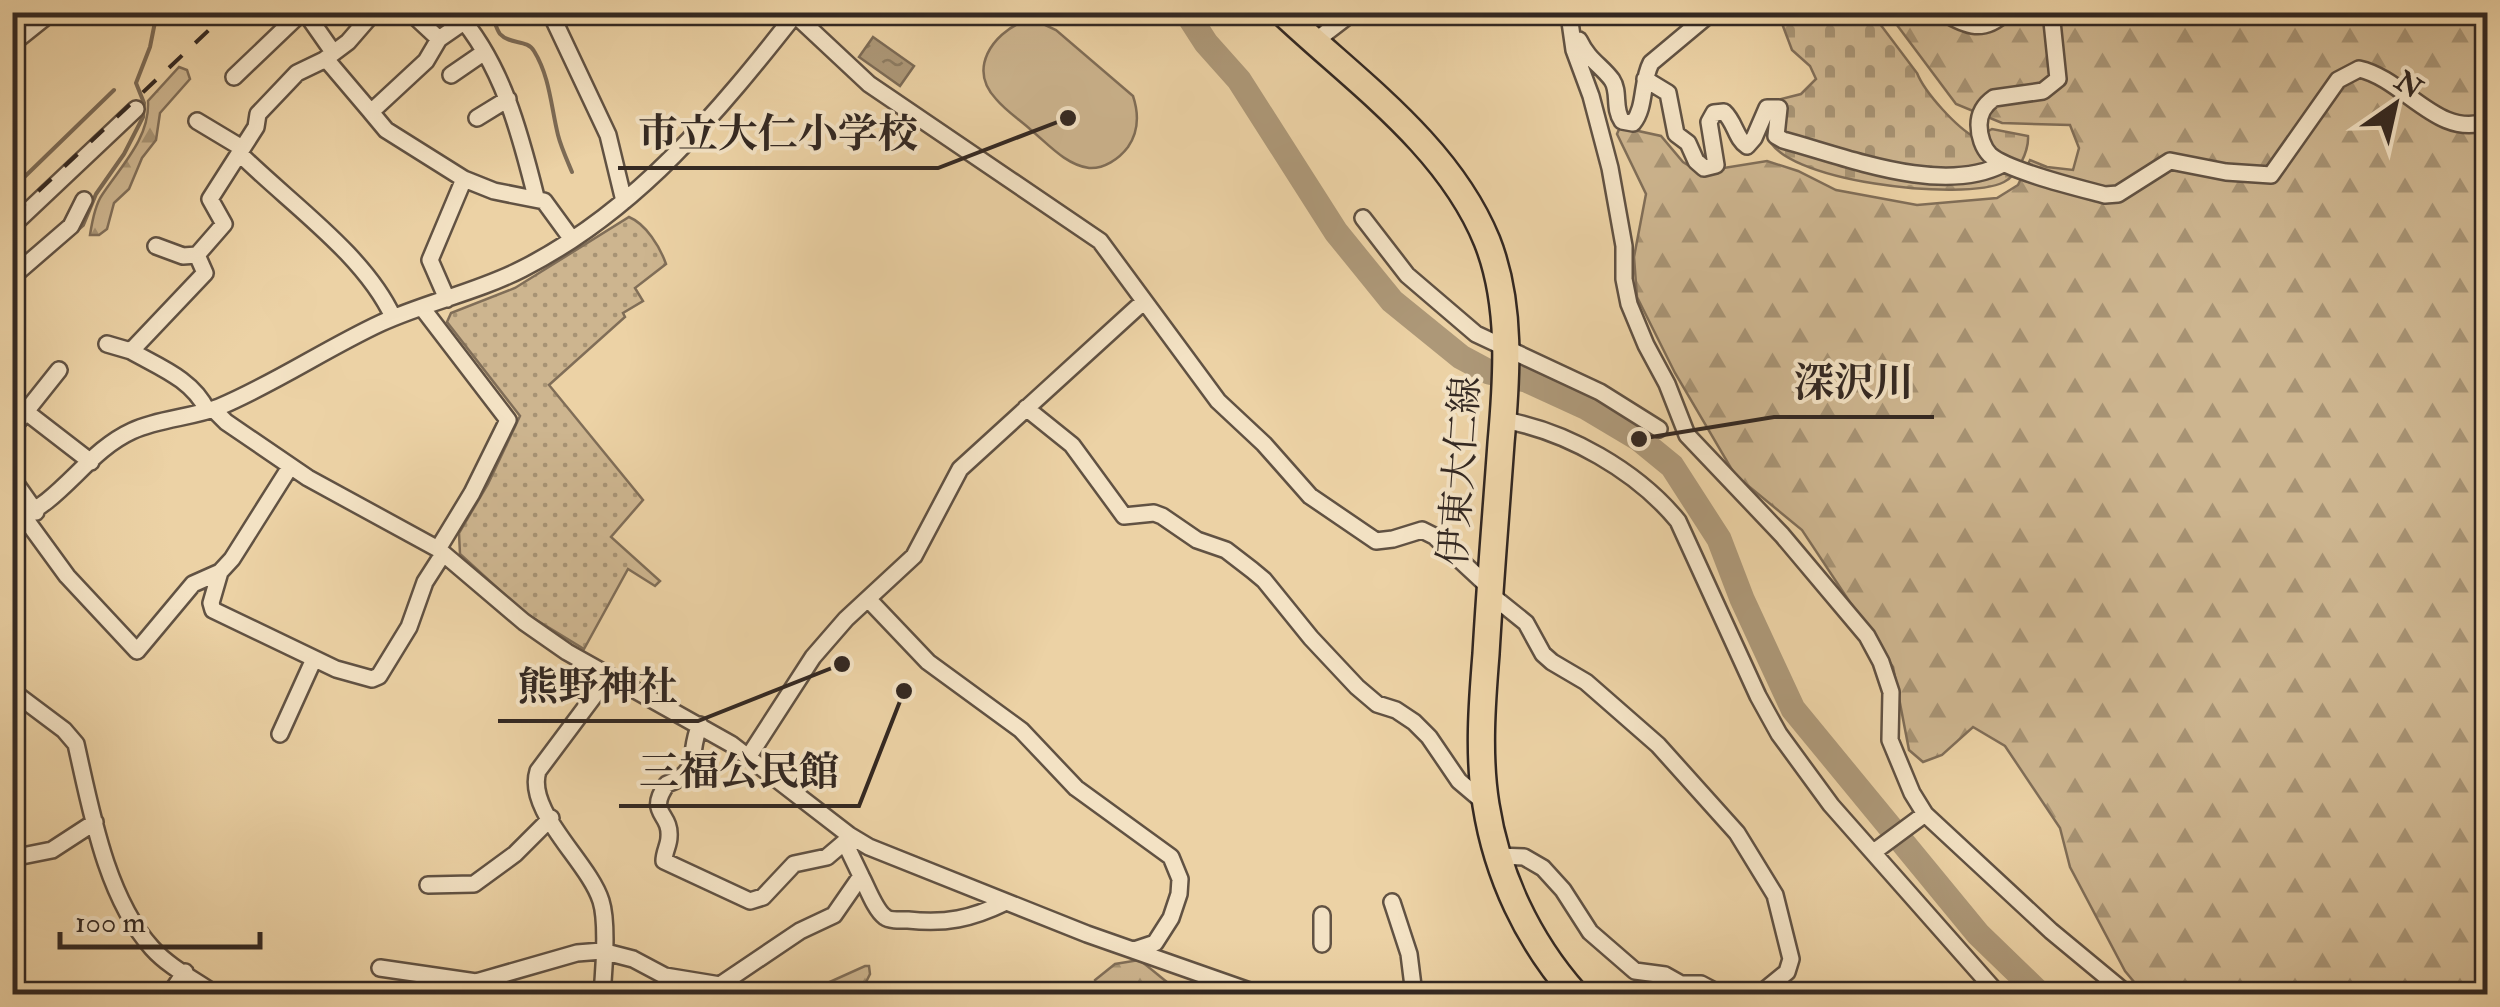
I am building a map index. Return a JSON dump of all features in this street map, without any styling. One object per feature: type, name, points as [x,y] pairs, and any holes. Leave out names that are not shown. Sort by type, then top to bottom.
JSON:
[{"type":"main road","name":"伊東大仁線","points":[[1282,12],[1433,154],[1464,194],[1500,280],[1504,412],[1483,706],[1485,803],[1513,897],[1537,944],[1575,994]]},
{"type":"street","points":[[12,44],[52,12]]},
{"type":"street","points":[[234,77],[304,12],[330,56],[386,130],[464,179],[494,191],[536,197],[547,204],[572,238]]},
{"type":"street","points":[[371,112],[426,61],[439,43],[410,12]]},
{"type":"street","points":[[550,12],[608,135],[624,200]]},
{"type":"street","points":[[1314,42],[1353,12]]},
{"type":"street","points":[[1572,17],[1592,62],[1613,82],[1617,114],[1628,124],[1638,119],[1651,63],[1712,12]]},
{"type":"street","points":[[1942,12],[1964,24],[1982,26],[1992,24],[2006,12]]},
{"type":"street","points":[[2051,12],[2058,79],[2042,91],[1994,98],[1984,106],[1979,126],[1985,148],[2003,164],[2112,196],[2170,161],[2226,172],[2271,175],[2338,80],[2359,69],[2383,78],[2452,124],[2465,127],[2488,121]]},
{"type":"street","points":[[24,517],[128,432],[210,409],[394,317],[526,267],[572,238],[624,200],[708,123],[795,14],[869,84],[1093,235],[1218,401],[1264,444],[1310,496],[1376,541],[1422,530],[1434,536],[1526,624],[1543,654],[1586,682],[1658,746],[1737,833],[1775,896],[1791,959],[1787,972],[1760,994]]},
{"type":"street","points":[[156,246],[183,256],[197,256],[224,224],[210,200],[256,127],[258,114],[306,66],[330,56],[348,42],[367,15]]},
{"type":"street","points":[[438,38],[466,16],[518,122],[536,197]]},
{"type":"street","points":[[1572,17],[1574,50],[1610,168],[1624,246],[1629,304],[1682,426],[1694,444],[1806,562],[1866,636],[1881,662],[1890,692],[1890,740],[1921,816],[2127,994]]},
{"type":"street","points":[[452,75],[483,54]]},
{"type":"street","points":[[1645,79],[1668,93],[1676,134],[1688,143],[1704,168],[1716,166],[1710,122],[1714,113],[1724,112],[1742,144],[1747,146],[1767,108],[1776,106],[1776,136],[1783,140],[1913,175],[1972,172],[2003,164]]},
{"type":"street","points":[[477,118],[508,99]]},
{"type":"street","points":[[12,226],[136,110]]},
{"type":"street","points":[[197,121],[240,150],[356,264],[394,317]]},
{"type":"street","points":[[447,299],[430,260],[464,179]]},
{"type":"street","points":[[12,277],[71,226],[84,200]]},
{"type":"street","points":[[1364,218],[1397,263],[1447,312],[1476,334],[1505,351],[1600,392],[1659,429]]},
{"type":"street","points":[[131,351],[205,273],[197,256]]},
{"type":"street","points":[[748,756],[813,657],[846,619],[914,556],[960,469],[1142,303]]},
{"type":"street","points":[[220,572],[210,603],[213,610],[348,674],[376,679],[409,628],[424,582],[508,420],[423,309]]},
{"type":"street","points":[[107,344],[131,351],[195,390],[226,422],[290,467],[440,552],[524,622],[609,676],[700,724],[748,756],[848,837],[1006,902],[1258,994]]},
{"type":"street","points":[[12,429],[59,370]]},
{"type":"street","points":[[12,401],[91,462]]},
{"type":"street","points":[[1026,408],[1072,445],[1124,516],[1162,516],[1198,540],[1226,550],[1264,580],[1310,638],[1357,687],[1377,704],[1414,722],[1460,781],[1485,803]]},
{"type":"street","points":[[1504,412],[1582,448],[1625,474],[1668,510],[1694,555],[1768,718],[1831,805],[1878,849],[1957,952],[1998,994]]},
{"type":"street","points":[[12,478],[24,517],[67,576],[137,651],[193,584],[220,572],[232,559],[290,467]]},
{"type":"street","points":[[869,600],[928,662],[1020,730],[1088,797],[1171,857],[1180,879],[1171,918],[1155,943],[1134,950]]},
{"type":"street","points":[[280,734],[314,659]]},
{"type":"street","points":[[602,994],[603,910],[598,892],[536,790],[538,771],[609,676]]},
{"type":"street","points":[[12,691],[64,730],[76,744],[113,883],[146,941],[154,951],[215,994]]},
{"type":"street","points":[[700,724],[693,742],[690,772],[667,784],[658,800],[657,807],[669,830],[664,861],[750,902],[771,890],[794,864],[827,857],[848,837]]},
{"type":"street","points":[[1878,849],[1921,816]]},
{"type":"street","points":[[428,885],[474,884],[515,854],[550,818]]},
{"type":"street","points":[[12,858],[52,850],[95,822]]},
{"type":"street","points":[[848,837],[861,876],[882,914],[893,919],[950,923],[1006,902]]},
{"type":"street","points":[[1498,856],[1524,856],[1543,868],[1581,922],[1635,971],[1665,975],[1681,984],[1701,984],[1720,994]]},
{"type":"street","points":[[380,968],[476,982],[578,953],[602,951],[633,958],[665,976],[720,985],[834,914],[861,876]]},
{"type":"street","points":[[1392,902],[1409,954],[1414,994]]},
{"type":"street","points":[[1322,915],[1322,944]]},
{"type":"street","points":[[12,972],[20,994]]},
{"type":"street","points":[[170,994],[185,972]]},
{"type":"green space","points":[[1871,12],[1934,100],[1968,133],[1976,138],[1992,129],[2028,136],[2022,162],[2009,179],[1983,188],[1915,188],[1836,176],[1802,165],[1778,151],[1767,134],[1771,115],[1781,99],[1801,94],[1816,79],[1810,66],[1792,50],[1778,13]]},
{"type":"green space","points":[[1888,13],[2487,13],[2487,994],[2144,994],[2125,971],[2070,867],[2060,828],[2005,746],[1973,727],[1942,755],[1923,762],[1909,750],[1893,667],[1802,530],[1735,475],[1675,373],[1637,297],[1634,257],[1646,194],[1617,134],[1620,127],[1661,136],[1683,162],[1699,172],[1767,161],[1836,190],[1917,205],[1997,198],[2018,185],[2030,160],[2073,170],[2079,148],[2070,125],[2002,123],[1956,104]]},
{"type":"green space","points":[[1024,21],[1056,30],[1133,96],[1137,116],[1132,141],[1111,162],[1089,168],[1065,158],[1004,108],[988,88],[984,65],[988,54],[1002,34]]},
{"type":"green space","points":[[179,67],[187,70],[190,79],[160,113],[156,140],[142,158],[129,189],[114,203],[107,229],[90,235],[100,199],[139,139],[148,101]]},
{"type":"green space","points":[[629,217],[652,237],[666,264],[635,288],[643,301],[623,313],[625,317],[549,385],[643,500],[611,537],[660,581],[655,586],[628,569],[584,649],[525,613],[460,554],[459,533],[488,484],[520,416],[447,322],[451,313],[515,288]]},
{"type":"green space","points":[[1139,960],[1185,994],[1097,994],[1095,980],[1115,964]]},
{"type":"green space","points":[[869,966],[870,974],[860,994],[793,994],[823,985]]},
{"type":"water","points":[[873,37],[914,66],[900,86],[859,57]]},
{"type":"waterway","points":[[12,287],[83,225],[96,194],[124,154],[143,117],[144,103],[136,83],[150,47],[157,12]]},
{"type":"waterway","points":[[491,12],[500,34],[531,47],[539,61],[559,140],[572,172]]},
{"type":"waterway","points":[[1186,12],[1206,43],[1239,80],[1336,232],[1392,301],[1461,357],[1489,372],[1526,380],[1587,408],[1639,439],[1672,466],[1719,539],[1793,709],[1978,934],[2040,994]]},
{"type":"waterway","points":[[12,189],[114,90]]},
{"type":"railway","points":[[12,216],[228,12]]},
{"type":"place","name":"市立大仁小学校","points":[[1068,118]]},
{"type":"place","name":"深沢川","points":[[1639,439]]},
{"type":"place","name":"熊野神社","points":[[842,664]]},
{"type":"place","name":"三福公民館","points":[[904,691]]}]
